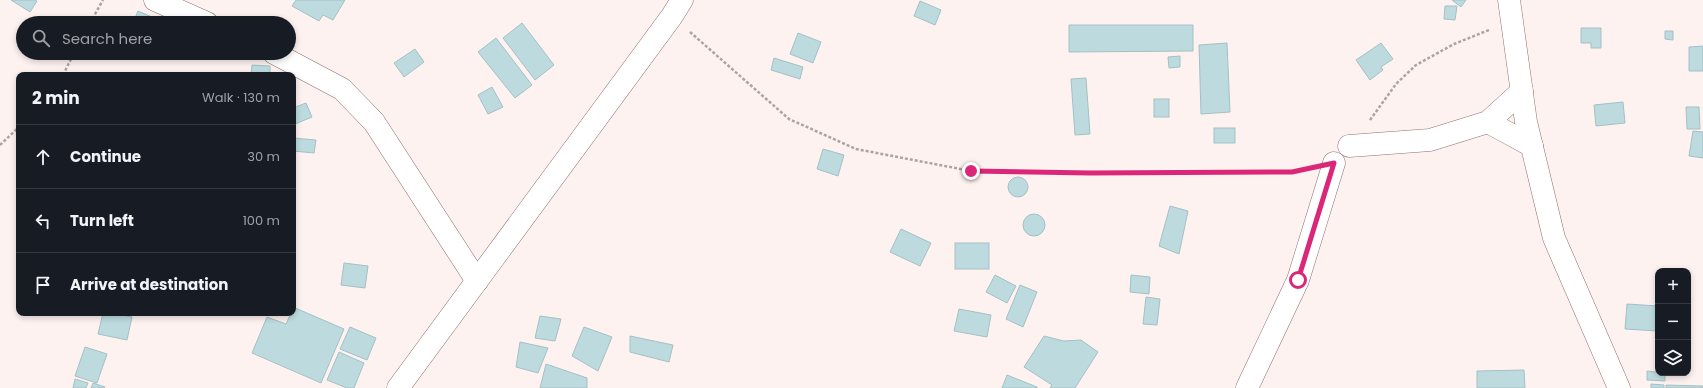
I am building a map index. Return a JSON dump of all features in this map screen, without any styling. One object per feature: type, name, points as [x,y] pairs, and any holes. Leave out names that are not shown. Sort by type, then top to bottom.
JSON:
[{"type":"street","points":[[155,0],[191,16]]},
{"type":"street","points":[[1509,0],[1526,122],[1554,238],[1619,388]]},
{"type":"street","points":[[398,388],[677,8]]},
{"type":"street","points":[[287,60],[342,89],[374,122],[477,281]]},
{"type":"street","points":[[1349,146],[1430,140],[1488,122],[1522,91]]},
{"type":"street","points":[[1488,122],[1532,146]]},
{"type":"street","points":[[1247,388],[1298,280],[1334,163]]},
{"type":"path","points":[[94,16],[103,0]]},
{"type":"path","points":[[677,8],[789,119],[856,149],[971,171],[1090,173],[1292,172],[1334,163]]},
{"type":"path","points":[[1349,146],[1396,84],[1416,65],[1454,44],[1512,22]]},
{"type":"path","points":[[64,72],[70,60]]},
{"type":"path","points":[[0,145],[16,130]]},
{"type":"building","points":[[11,0],[35,0],[37,1],[30,12]]},
{"type":"building","points":[[296,0],[345,0],[333,20],[323,15],[319,21],[292,6]]},
{"type":"building","points":[[1452,0],[1466,0],[1461,7]]},
{"type":"building","points":[[920,1],[941,10],[935,25],[914,16]]},
{"type":"building","points":[[1445,6],[1457,6],[1455,20],[1444,19]]},
{"type":"building","points":[[138,11],[150,16],[136,16]]},
{"type":"building","points":[[522,23],[554,65],[535,80],[503,38]]},
{"type":"building","points":[[1069,25],[1193,25],[1193,51],[1069,52]]},
{"type":"building","points":[[1581,28],[1601,28],[1601,48],[1591,48],[1591,43],[1581,43]]},
{"type":"building","points":[[1665,31],[1673,31],[1673,40],[1665,39]]},
{"type":"building","points":[[798,33],[821,42],[813,63],[790,54]]},
{"type":"building","points":[[496,38],[532,85],[515,98],[478,52]]},
{"type":"building","points":[[1227,43],[1230,112],[1201,114],[1199,45]]},
{"type":"building","points":[[1381,43],[1393,59],[1381,67],[1383,70],[1370,80],[1356,60]]},
{"type":"building","points":[[1703,46],[1703,71],[1689,71],[1689,47]]},
{"type":"building","points":[[415,49],[424,62],[404,77],[394,63]]},
{"type":"building","points":[[1180,56],[1180,67],[1169,68],[1168,57]]},
{"type":"building","points":[[774,58],[803,67],[800,79],[771,70]]},
{"type":"building","points":[[252,65],[270,66],[270,72],[251,72]]},
{"type":"building","points":[[1086,78],[1090,134],[1075,135],[1071,79]]},
{"type":"building","points":[[492,87],[503,107],[488,114],[478,95]]},
{"type":"building","points":[[1154,99],[1169,99],[1169,117],[1154,117]]},
{"type":"building","points":[[1623,102],[1625,123],[1596,126],[1594,105]]},
{"type":"building","points":[[306,103],[312,117],[296,124],[296,107]]},
{"type":"building","points":[[1686,107],[1699,107],[1700,129],[1687,129]]},
{"type":"building","points":[[1214,128],[1235,128],[1235,143],[1214,143]]},
{"type":"building","points":[[1693,131],[1703,132],[1703,158],[1689,156]]},
{"type":"building","points":[[296,138],[316,140],[314,153],[296,151]]},
{"type":"building","points":[[823,149],[844,155],[838,176],[817,169]]},
{"type":"building","points":[[1018,177],[1025,180],[1028,187],[1025,194],[1018,197],[1011,194],[1008,187],[1011,180]]},
{"type":"building","points":[[1170,206],[1188,211],[1179,254],[1159,246]]},
{"type":"building","points":[[1034,214],[1042,217],[1045,225],[1042,233],[1034,236],[1026,233],[1023,225],[1026,217]]},
{"type":"building","points":[[901,229],[931,243],[920,266],[890,252]]},
{"type":"building","points":[[955,243],[989,243],[989,269],[955,269]]},
{"type":"building","points":[[344,263],[368,266],[365,288],[341,285]]},
{"type":"building","points":[[995,275],[1016,286],[1007,303],[986,292]]},
{"type":"building","points":[[1131,275],[1150,277],[1149,294],[1130,292]]},
{"type":"building","points":[[1020,285],[1037,292],[1023,327],[1006,319]]},
{"type":"building","points":[[1146,297],[1160,299],[1157,325],[1143,324]]},
{"type":"building","points":[[1627,304],[1655,306],[1655,331],[1625,329]]},
{"type":"building","points":[[296,308],[344,329],[321,383],[252,353],[267,317],[286,324],[290,316],[296,316]]},
{"type":"building","points":[[959,309],[991,315],[987,337],[954,331]]},
{"type":"building","points":[[102,316],[132,317],[127,340],[98,334]]},
{"type":"building","points":[[540,316],[561,319],[555,341],[535,338]]},
{"type":"building","points":[[350,327],[376,338],[367,360],[340,349]]},
{"type":"building","points":[[584,327],[612,337],[598,371],[572,356]]},
{"type":"building","points":[[630,336],[673,345],[669,362],[630,352]]},
{"type":"building","points":[[1044,336],[1064,341],[1081,340],[1098,352],[1075,388],[1050,388],[1052,385],[1024,367]]},
{"type":"building","points":[[520,342],[548,348],[538,373],[516,367]]},
{"type":"building","points":[[85,347],[107,354],[97,383],[75,376]]},
{"type":"building","points":[[339,352],[364,363],[354,388],[347,388],[327,380]]},
{"type":"building","points":[[546,364],[587,378],[587,388],[540,388]]},
{"type":"building","points":[[1524,370],[1525,388],[1477,388],[1477,371]]},
{"type":"building","points":[[1647,371],[1655,372],[1655,376],[1665,376],[1665,381],[1647,380]]},
{"type":"building","points":[[1007,375],[1037,387],[1037,388],[1002,388]]},
{"type":"building","points":[[75,379],[88,383],[86,388],[73,388]]},
{"type":"building","points":[[93,383],[105,387],[91,388]]},
{"type":"building","points":[[1651,384],[1664,385],[1664,388],[1651,388]]},
{"type":"building","points":[[1666,385],[1703,386],[1703,388],[1666,388]]},
{"type":"route","points":[[971,171],[1090,173],[1292,172],[1334,163],[1298,280]]}]
